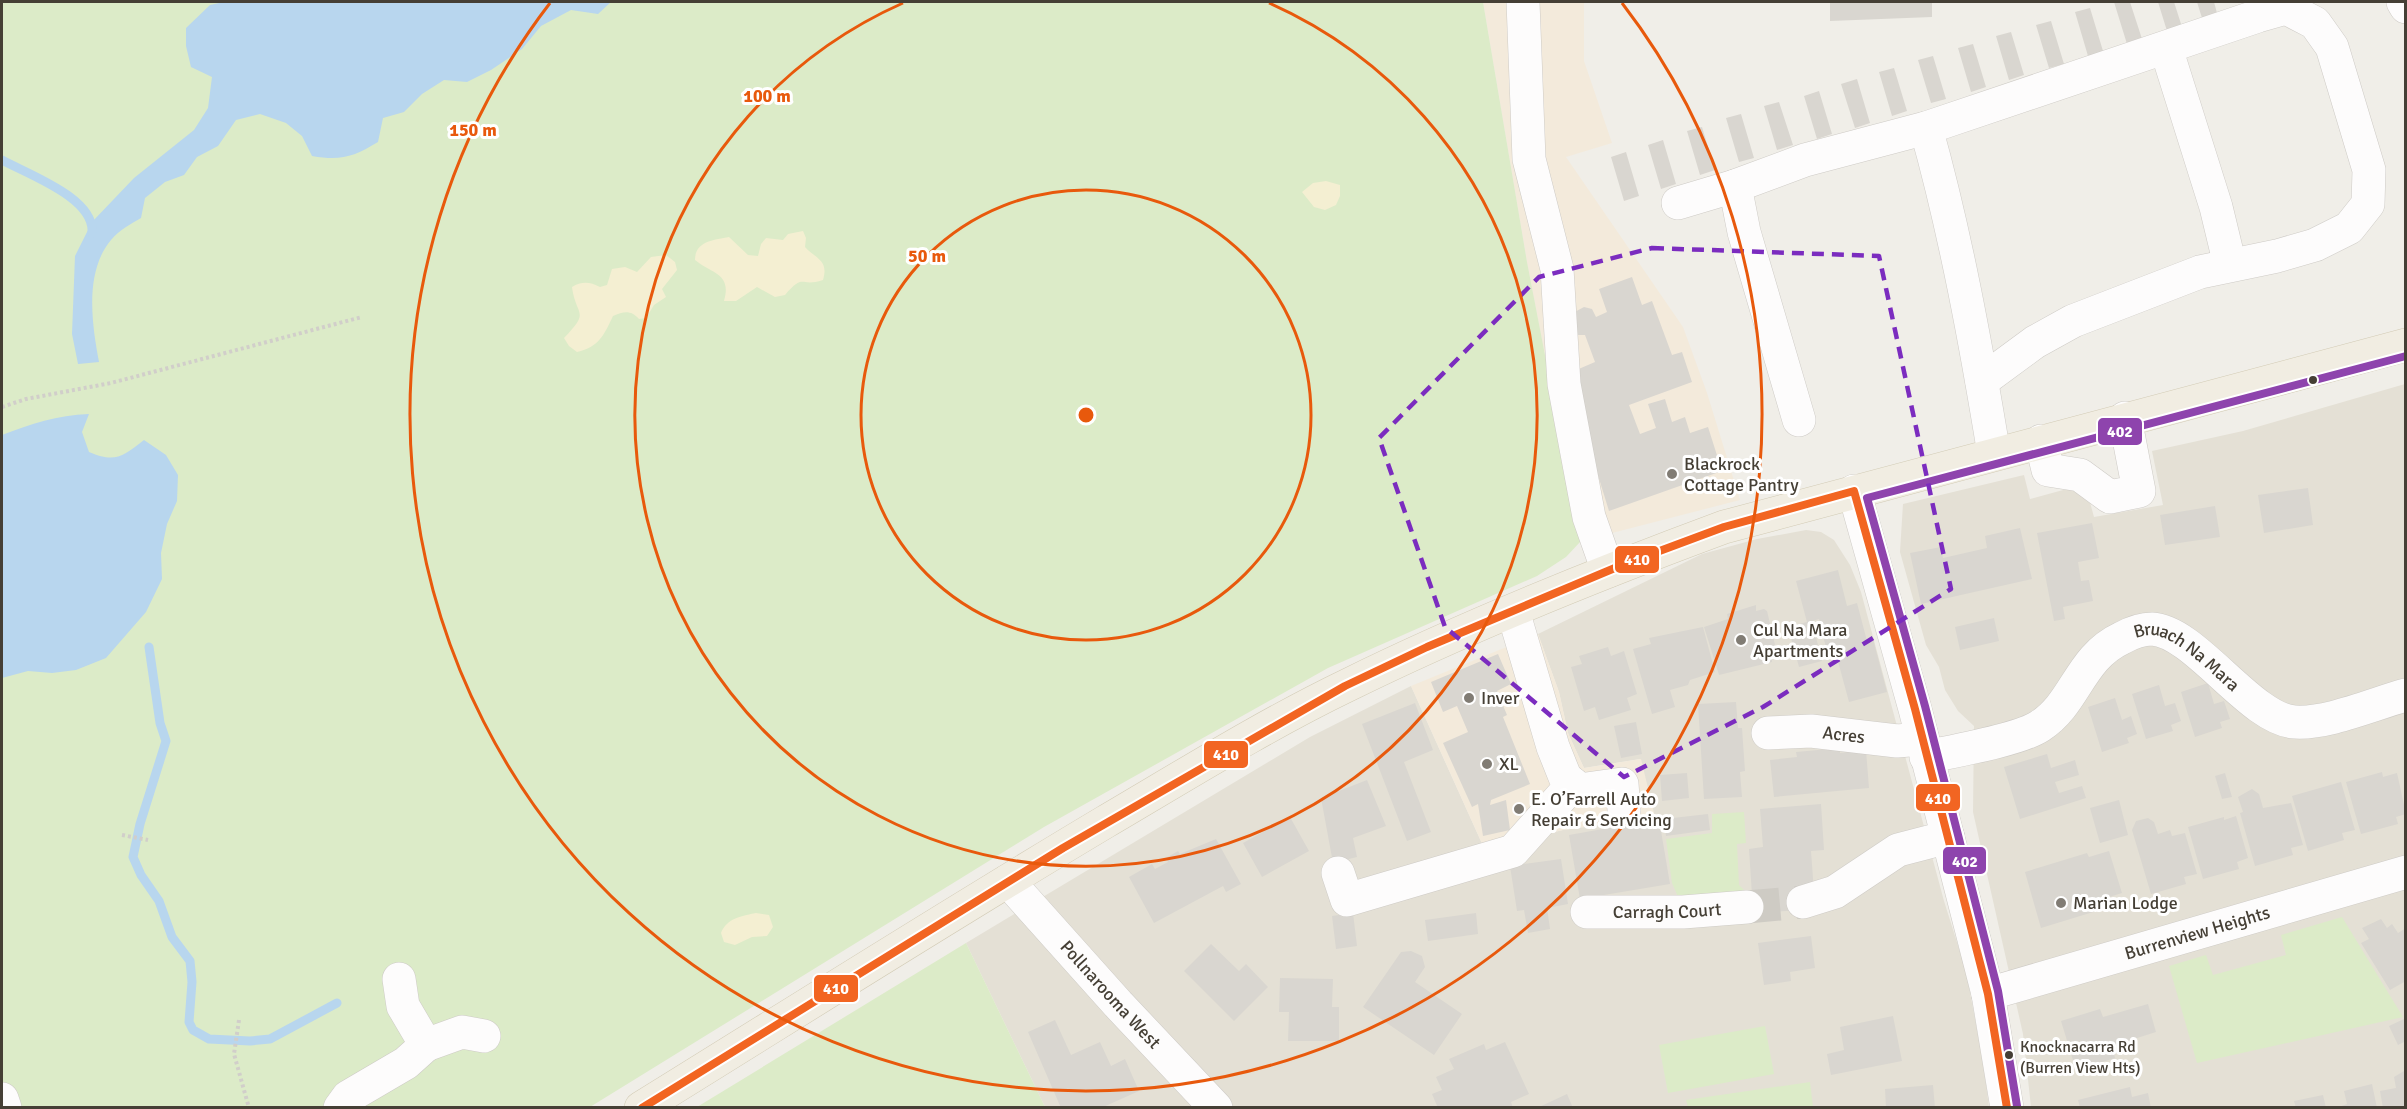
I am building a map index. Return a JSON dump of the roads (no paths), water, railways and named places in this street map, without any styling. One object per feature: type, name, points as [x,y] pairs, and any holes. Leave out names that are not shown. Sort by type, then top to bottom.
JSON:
[{"type":"main road","points":[[641,1107],[1175,781],[1345,686],[1513,611],[1608,571],[1724,527],[2125,418],[2406,345]]},
{"type":"street","points":[[1523,2],[1529,159],[1557,269],[1564,384],[1589,517],[1608,571]]},
{"type":"street","points":[[2403,2],[2406,7]]},
{"type":"street","points":[[1678,203],[1735,186],[1805,160],[1926,129],[2286,8],[2315,23],[2332,47],[2369,170],[2368,204],[2349,228],[2315,245],[2200,272],[2073,321],[2035,342],[1982,381]]},
{"type":"street","points":[[2166,48],[2213,196],[2230,265]]},
{"type":"street","points":[[1926,129],[1944,193],[1982,381],[1994,454]]},
{"type":"street","points":[[1735,186],[1744,232],[1799,420]]},
{"type":"street","points":[[2041,441],[2048,470],[2080,475],[2110,497],[2139,491],[2125,418]]},
{"type":"street","points":[[1854,491],[1988,994],[2007,1107]]},
{"type":"street","points":[[1513,611],[1553,747],[1565,777],[1580,790],[1622,784],[1624,810]]},
{"type":"street","name":"Bruach Na Mara","points":[[1924,748],[2033,731],[2058,710],[2085,668],[2102,649],[2127,635],[2152,629],[2182,643],[2247,696],[2286,721],[2319,720],[2406,695]]},
{"type":"street","name":"Acres","points":[[1768,733],[1810,731],[1897,741],[1924,748]]},
{"type":"street","points":[[1338,873],[1347,900],[1513,851],[1573,784]]},
{"type":"street","points":[[1803,902],[1835,892],[1899,850],[1948,837]]},
{"type":"street","name":"Burrenview Heights","points":[[1988,994],[2406,872]]},
{"type":"street","name":"Pollnarooma West","points":[[1008,881],[1118,1004],[1216,1107]]},
{"type":"street","name":"Carragh Court","points":[[1587,912],[1683,912],[1747,907]]},
{"type":"street","points":[[399,979],[403,1006],[426,1045]]},
{"type":"street","points":[[340,1107],[348,1097],[406,1063],[426,1045],[462,1032],[484,1036]]},
{"type":"street","points":[[2,1099],[5,1107]]},
{"type":"water","points":[[224,2],[611,2],[598,14],[571,10],[541,26],[522,49],[491,70],[467,82],[444,80],[422,94],[404,112],[383,118],[378,142],[354,154],[339,158],[312,156],[302,136],[286,123],[260,114],[236,120],[218,146],[197,157],[184,175],[165,182],[145,198],[141,218],[118,233],[102,253],[93,283],[92,299],[99,362],[78,364],[72,334],[75,256],[92,222],[134,178],[194,130],[208,108],[212,77],[191,67],[186,46],[186,28],[210,5]]},
{"type":"water","points":[[89,414],[82,432],[89,452],[112,458],[130,451],[144,440],[166,455],[178,475],[177,501],[167,524],[161,553],[162,579],[146,612],[106,658],[76,670],[52,673],[28,671],[2,678],[2,435],[44,421]]},
{"type":"waterway","points":[[2,160],[43,180],[72,198],[90,220],[92,233]]},
{"type":"waterway","points":[[149,647],[160,723],[166,741],[140,824],[133,857],[141,875],[159,901],[172,937],[190,961],[192,982],[189,1022],[193,1030],[209,1039],[250,1041],[270,1039],[337,1003]]},
{"type":"tunnel","points":[[1747,907],[1803,902]]},
{"type":"place","name":"Blackrock Cottage Pantry","points":[[1672,474]]},
{"type":"place","name":"Cul Na Mara Apartments","points":[[1741,640]]},
{"type":"place","name":"Inver","points":[[1469,698]]},
{"type":"place","name":"XL","points":[[1487,764]]},
{"type":"place","name":"E. O’Farrell Auto Repair & Servicing","points":[[1519,809]]},
{"type":"place","name":"Marian Lodge","points":[[2061,903]]},
{"type":"place","name":"Knocknacarra Rd (Burren View Hts)","points":[[2009,1055]]}]
